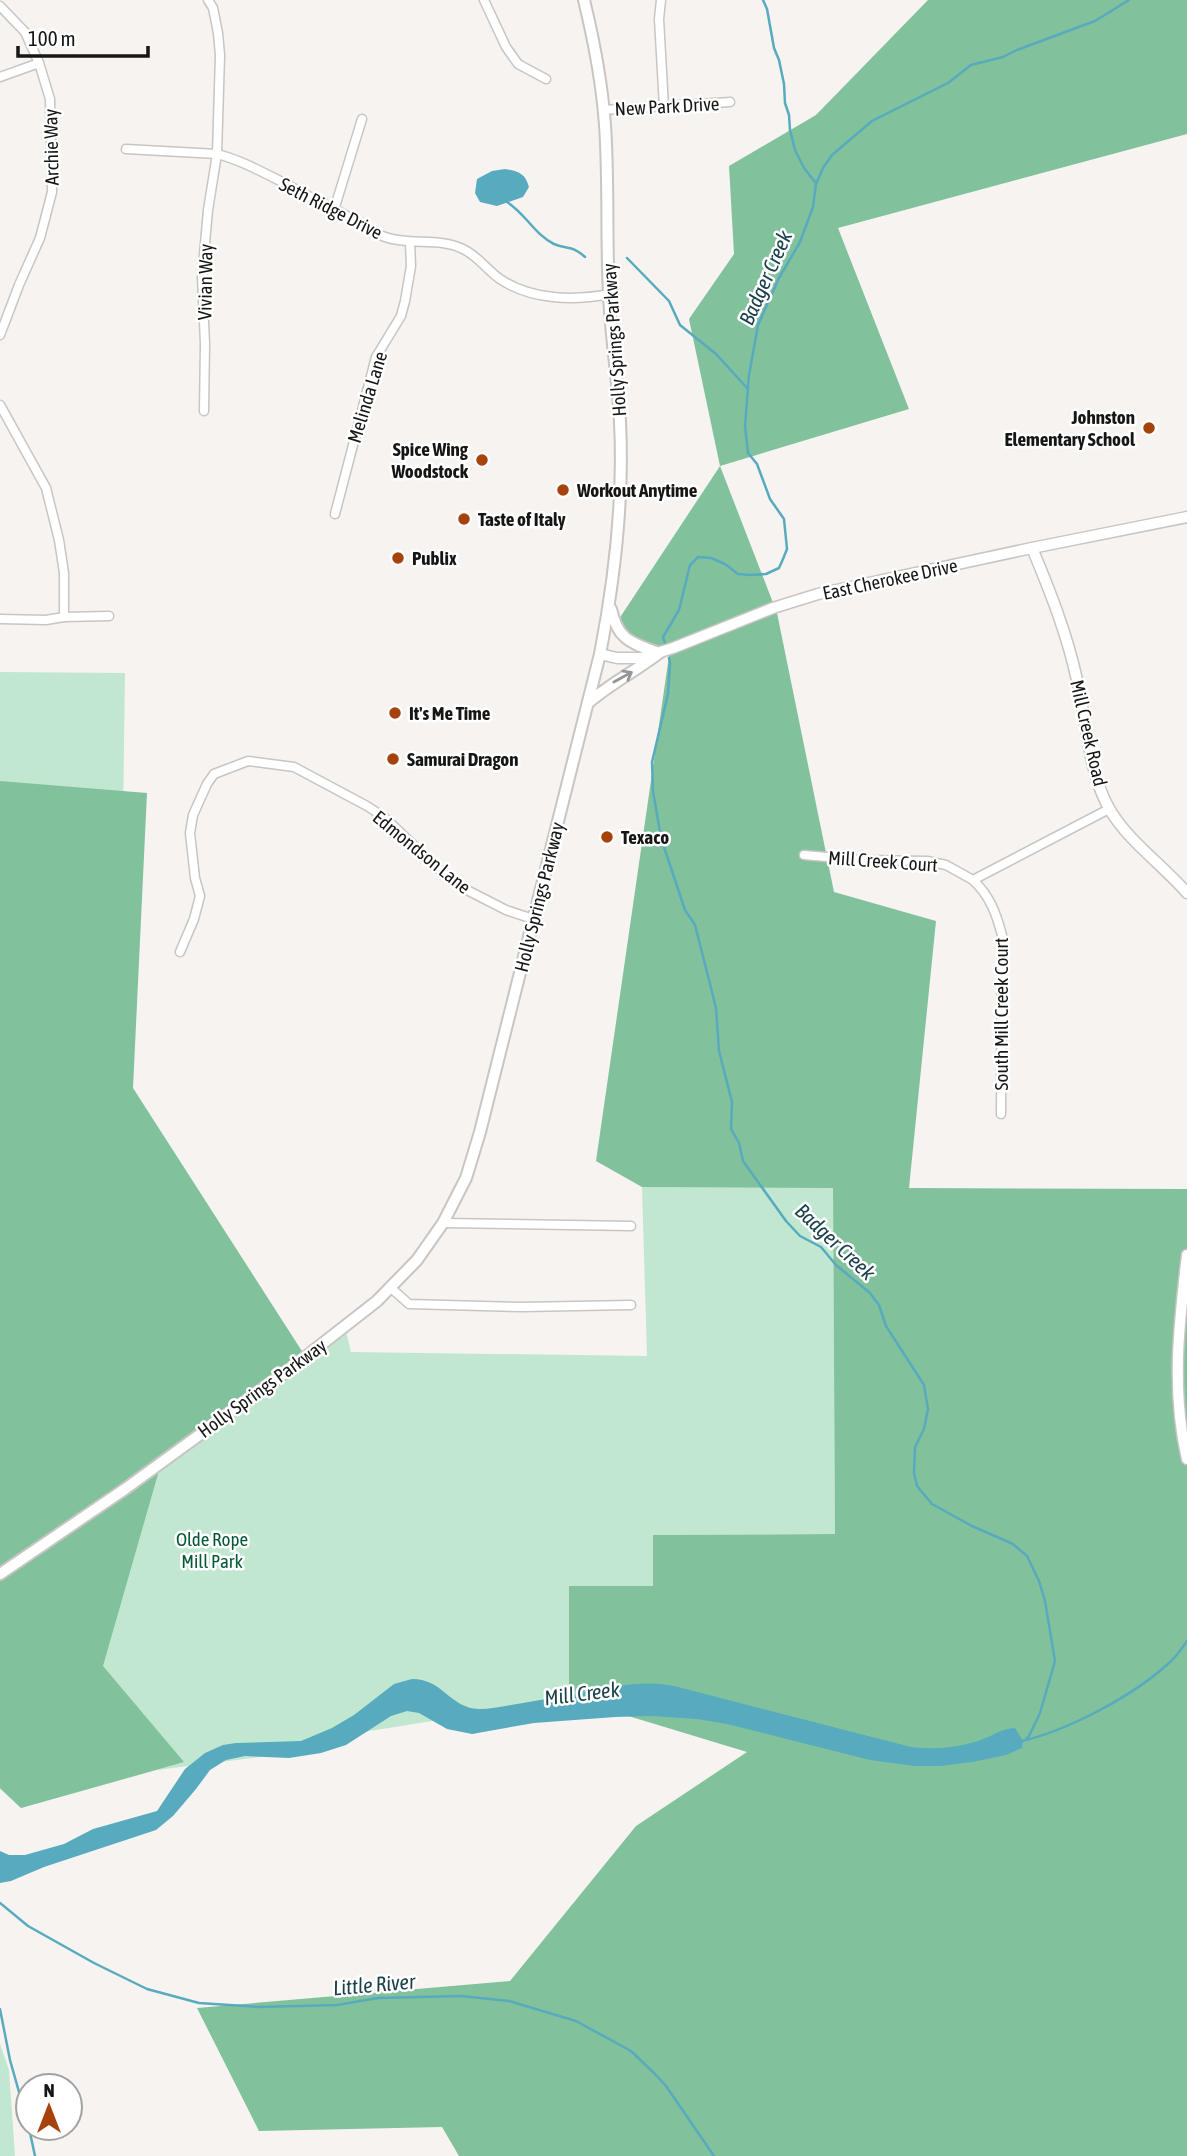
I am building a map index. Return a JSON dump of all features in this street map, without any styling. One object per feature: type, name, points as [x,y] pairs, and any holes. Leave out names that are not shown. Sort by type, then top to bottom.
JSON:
[{"type":"main road","name":"Holly Springs Parkway","points":[[0,1574],[125,1489],[290,1369],[391,1288],[417,1260],[443,1223],[458,1196],[473,1156],[495,1078],[600,654],[610,604],[621,506],[618,393],[609,294],[603,110],[599,72],[584,0]]},
{"type":"main road","points":[[610,604],[614,622],[628,641],[659,653]]},
{"type":"main road","points":[[588,703],[615,681],[638,669],[659,653]]},
{"type":"street","name":"Vivian Way","points":[[204,411],[202,277],[208,210],[217,154],[220,55],[213,8],[208,0]]},
{"type":"street","points":[[484,0],[506,47],[518,64],[546,79]]},
{"type":"street","points":[[661,0],[659,19],[664,107]]},
{"type":"street","name":"Archie Way","points":[[0,6],[25,32],[39,63],[50,99],[52,192],[40,238],[0,335]]},
{"type":"street","points":[[0,77],[39,63]]},
{"type":"street","name":"New Park Drive","points":[[603,110],[730,102]]},
{"type":"street","points":[[334,210],[362,119]]},
{"type":"street","name":"Seth Ridge Drive","points":[[127,149],[217,154],[247,165],[385,237],[410,242],[443,243],[464,249],[499,279],[514,287],[568,298],[590,298],[609,294]]},
{"type":"street","name":"Melinda Lane","points":[[335,514],[376,357],[401,316],[405,302],[411,266],[410,242]]},
{"type":"street","points":[[0,405],[46,488],[64,573],[64,617]]},
{"type":"street","name":"East Cherokee Drive","points":[[600,654],[630,659],[659,653],[773,608],[818,594],[1187,517]]},
{"type":"street","name":"Mill Creek Road","points":[[1032,548],[1067,640],[1100,789],[1123,829],[1171,874],[1187,893]]},
{"type":"street","points":[[0,619],[46,620],[109,616]]},
{"type":"street","name":"Edmondson Lane","points":[[180,952],[200,896],[195,878],[190,833],[193,815],[206,784],[214,774],[248,761],[294,767],[367,806],[384,817],[446,876],[463,888],[506,910],[533,919]]},
{"type":"street","points":[[973,880],[1110,809]]},
{"type":"street","name":"Mill Creek Court","points":[[804,855],[861,860],[926,861],[946,865],[973,880]]},
{"type":"street","name":"South Mill Creek Court","points":[[973,880],[985,890],[995,909],[1002,935],[1004,960],[1001,1114]]},
{"type":"street","points":[[443,1223],[631,1226]]},
{"type":"street","points":[[1187,1255],[1177,1360],[1178,1399],[1187,1459]]},
{"type":"street","points":[[391,1288],[409,1304],[522,1307],[631,1305]]},
{"type":"green space","points":[[928,0],[1187,0],[1187,134],[838,228],[909,409],[720,466],[689,319],[734,254],[729,166],[816,115]]},
{"type":"green space","points":[[720,466],[777,613],[834,892],[936,921],[909,1188],[1187,1189],[1187,2156],[459,2156],[442,2127],[259,2131],[197,2008],[510,1981],[636,1826],[747,1752],[569,1698],[569,1586],[653,1586],[653,1535],[835,1534],[833,1188],[642,1187],[596,1161],[669,656],[615,625]]},
{"type":"green space","name":"Olde Rope Mill Park","points":[[0,672],[125,673],[119,1109],[283,1351],[318,1352],[346,1331],[351,1352],[647,1356],[642,1187],[833,1188],[835,1534],[653,1535],[653,1586],[569,1699],[472,1734],[451,1718],[357,1733],[339,1747],[157,1770],[21,1808],[0,1789]]},
{"type":"green space","points":[[0,781],[147,793],[133,1088],[307,1359],[160,1467],[103,1666],[184,1762],[21,1808],[0,1788]]},
{"type":"green space","points":[[0,2044],[9,2070],[15,2156],[0,2156]]},
{"type":"water","points":[[505,169],[517,172],[525,179],[529,187],[523,197],[497,206],[480,202],[475,193],[477,179],[492,171]]},
{"type":"water","points":[[412,1679],[432,1684],[460,1704],[479,1709],[624,1685],[656,1684],[678,1687],[911,1747],[961,1745],[1015,1728],[1023,1741],[1022,1748],[1006,1755],[940,1766],[914,1766],[870,1760],[697,1719],[615,1717],[534,1723],[472,1734],[447,1729],[419,1713],[407,1711],[391,1716],[346,1745],[321,1753],[289,1758],[245,1756],[226,1760],[210,1770],[173,1816],[156,1830],[0,1883],[0,1851],[9,1855],[25,1855],[64,1844],[93,1829],[157,1811],[185,1769],[205,1753],[236,1743],[301,1741],[354,1715],[394,1684]]},
{"type":"waterway","points":[[763,0],[779,60],[795,150],[815,182]]},
{"type":"waterway","name":"Badger Creek","points":[[665,643],[663,637],[679,610],[690,565],[698,557],[711,558],[738,574],[766,574],[779,568],[787,549],[784,519],[770,499],[757,464],[748,453],[745,426],[749,375],[758,325],[779,278],[800,242],[813,207],[816,184],[832,155],[872,121],[948,83],[971,65],[1003,57],[1095,21],[1129,0]]},
{"type":"waterway","points":[[507,202],[547,240],[577,251],[585,257]]},
{"type":"waterway","points":[[627,258],[669,301],[680,325],[716,354],[748,389]]},
{"type":"waterway","name":"Badger Creek","points":[[669,658],[668,694],[652,762],[653,791],[661,838],[685,910],[695,925],[716,1008],[719,1051],[732,1102],[731,1129],[739,1143],[743,1161],[786,1221],[800,1236],[821,1247],[836,1265],[870,1293],[879,1305],[886,1326],[924,1385],[928,1409],[924,1429],[915,1447],[914,1473],[917,1486],[932,1504],[1013,1544],[1027,1556],[1045,1601],[1055,1661],[1040,1713],[1026,1739]]},
{"type":"waterway","name":"Mill Creek","points":[[1022,1741],[1060,1729],[1120,1699],[1170,1662],[1187,1641]]},
{"type":"waterway","name":"Little River","points":[[0,1903],[28,1926],[94,1963],[147,1989],[199,2003],[258,2007],[337,2005],[378,1998],[461,1996],[509,2001],[576,2021],[631,2051],[654,2073],[666,2086],[714,2156]]},
{"type":"waterway","points":[[0,2009],[14,2074]]},
{"type":"waterway","points":[[32,2142],[35,2156]]},
{"type":"place","name":"Johnston Elementary School","points":[[1149,428]]},
{"type":"place","name":"Spice Wing Woodstock","points":[[482,460]]},
{"type":"place","name":"Workout Anytime","points":[[563,490]]},
{"type":"place","name":"Taste of Italy","points":[[464,519]]},
{"type":"place","name":"Publix","points":[[398,558]]},
{"type":"place","name":"It's Me Time","points":[[395,713]]},
{"type":"place","name":"Samurai Dragon","points":[[393,759]]},
{"type":"place","name":"Texaco","points":[[607,837]]}]
